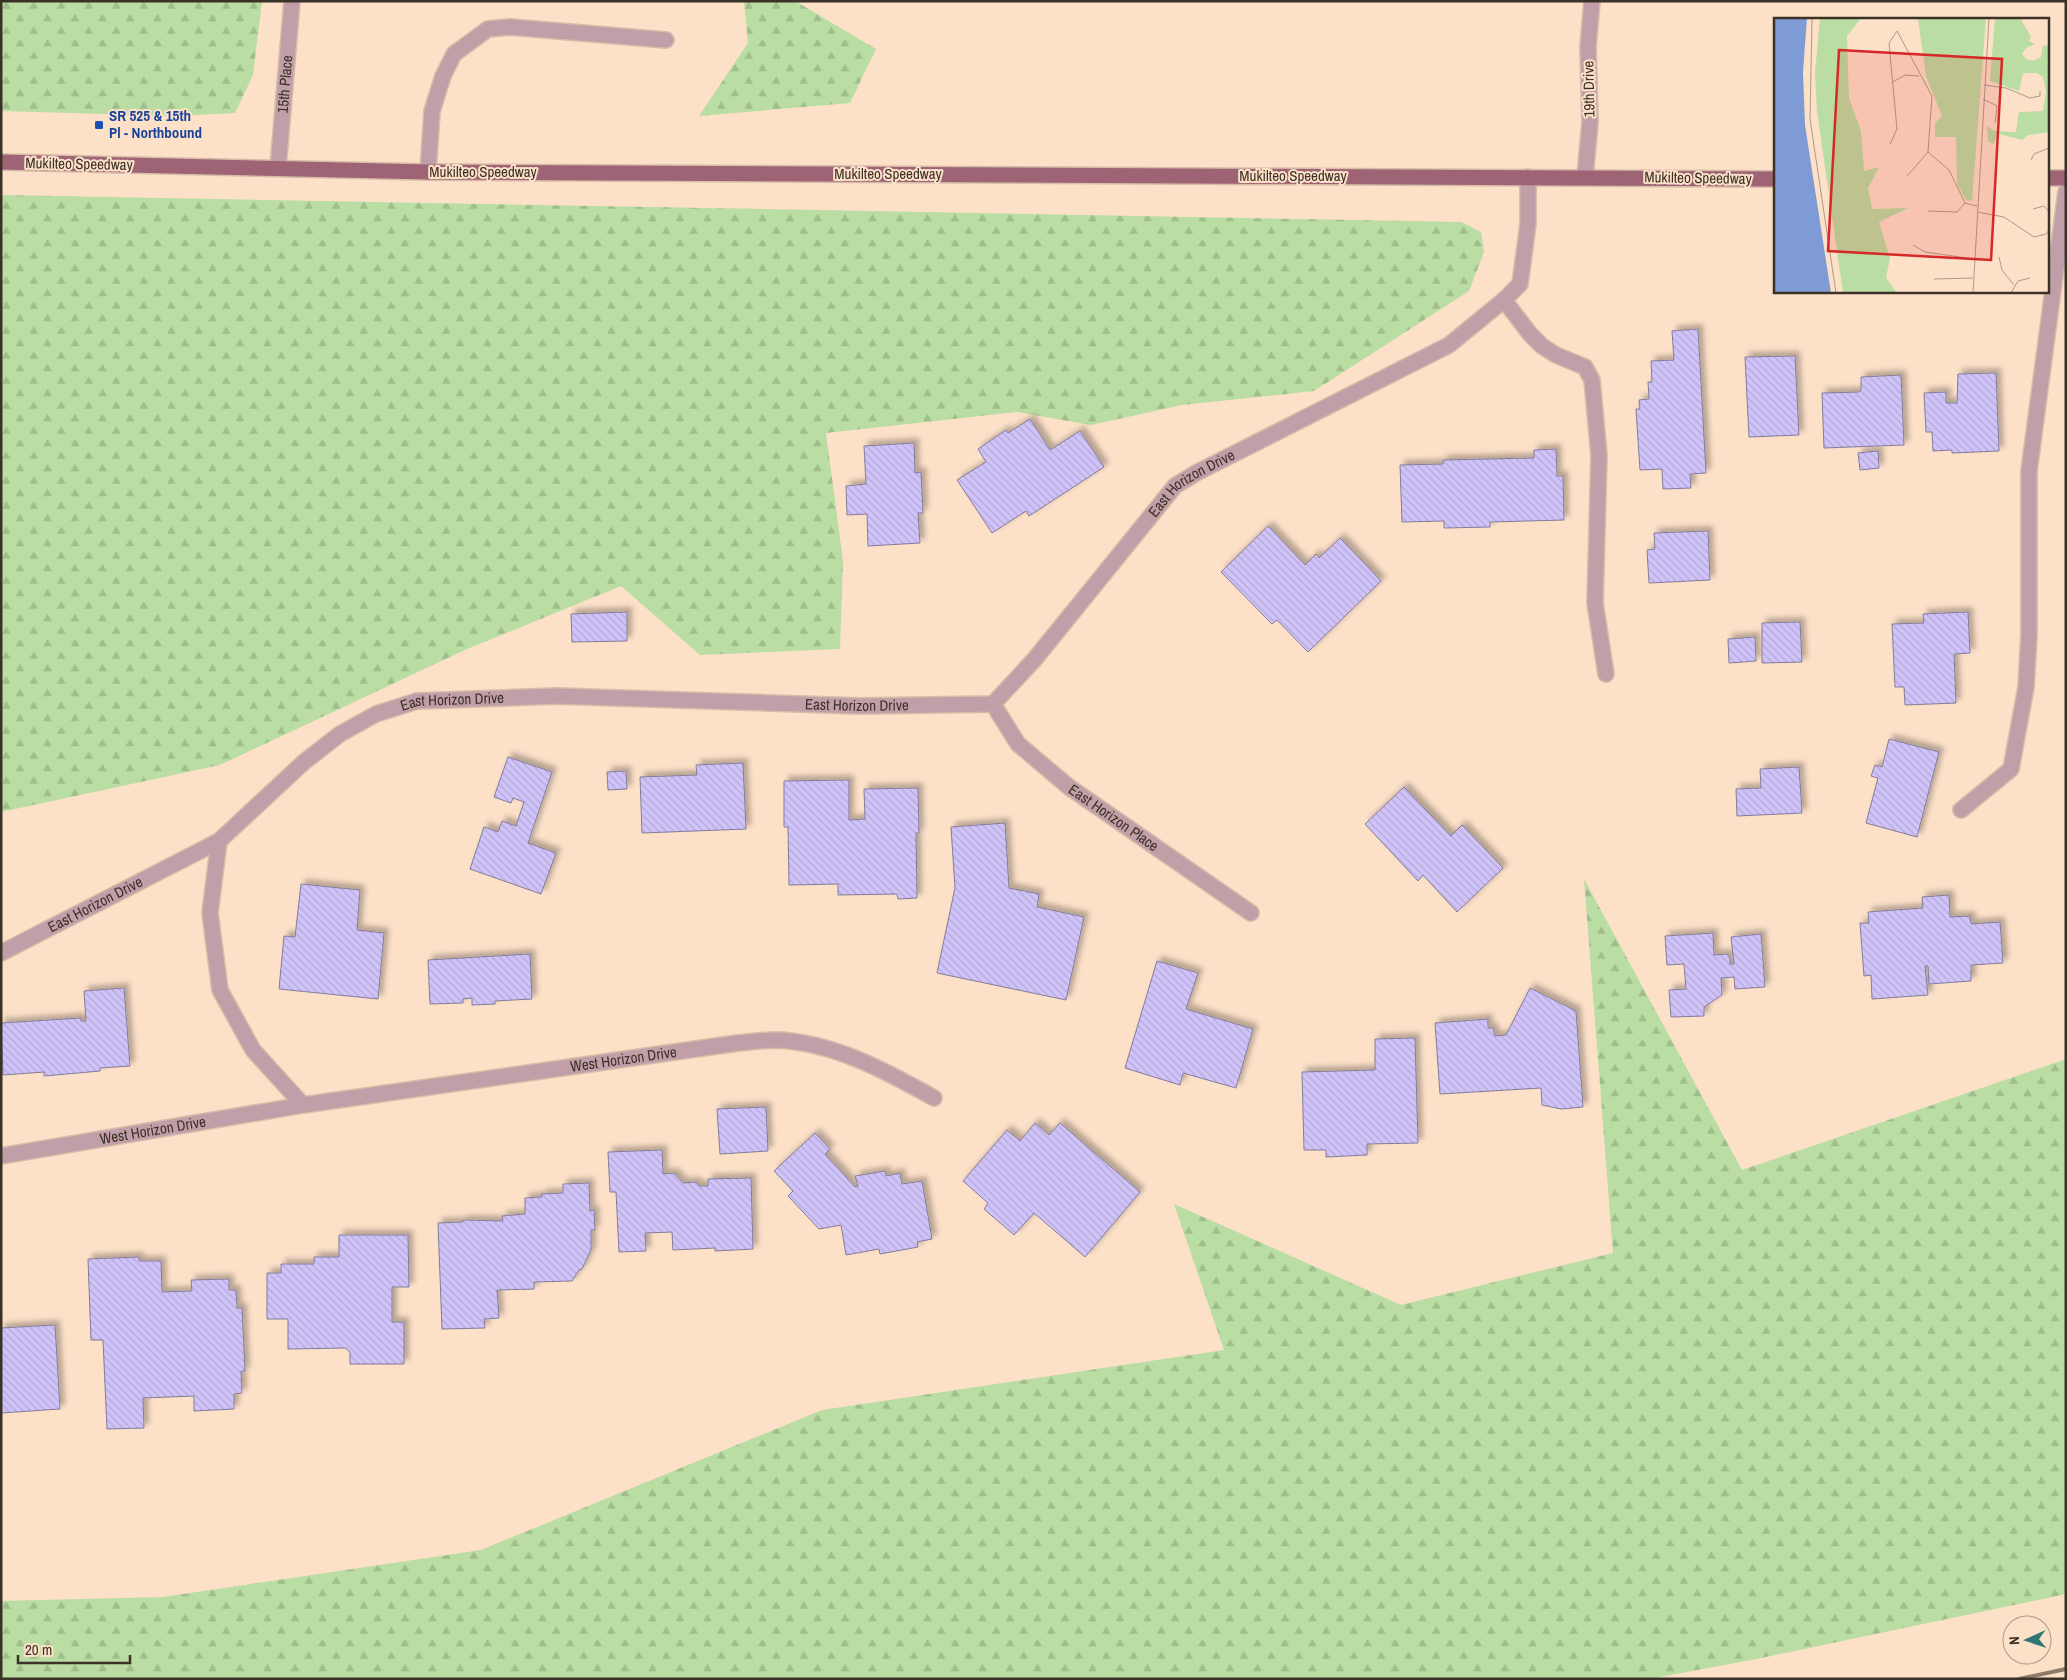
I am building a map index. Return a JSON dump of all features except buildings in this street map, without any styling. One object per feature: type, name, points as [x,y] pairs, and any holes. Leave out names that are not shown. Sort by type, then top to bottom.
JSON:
[{"type":"main road","name":"Mukilteo Speedway","points":[[1,162],[428,172],[1774,179]]},
{"type":"main road","points":[[2050,178],[2066,178]]},
{"type":"street","name":"15th Place","points":[[278,168],[292,1]]},
{"type":"street","name":"19th Drive","points":[[1585,177],[1590,122],[1588,47],[1592,1]]},
{"type":"street","points":[[428,172],[432,111],[443,76],[454,54],[488,28],[510,27],[666,40]]},
{"type":"street","name":"East Horizon Drive","points":[[1,952],[218,841],[304,762],[340,734],[376,714],[417,701],[557,696],[860,706],[993,704],[1034,660],[1175,486],[1196,473],[1450,344],[1504,300],[1520,284],[1528,224],[1528,177]]},
{"type":"street","points":[[1961,810],[2011,769],[2026,687],[2029,634],[2029,471],[2066,192]]},
{"type":"street","points":[[1504,300],[1530,334],[1542,346],[1585,367],[1592,380],[1599,455],[1595,603],[1606,674]]},
{"type":"street","name":"East Horizon Place","points":[[993,704],[1018,744],[1069,787],[1251,913]]},
{"type":"street","points":[[218,841],[210,913],[220,990],[253,1050],[303,1105]]},
{"type":"street","name":"West Horizon Drive","points":[[1,1156],[303,1105],[738,1043],[776,1040],[808,1044],[843,1054],[898,1078],[934,1098]]},
{"type":"green space","points":[[1,1],[262,1],[253,75],[235,113],[174,116],[1,111]]},
{"type":"green space","points":[[744,1],[795,1],[876,49],[850,103],[699,116],[748,43]]},
{"type":"green space","points":[[1,195],[1461,222],[1481,232],[1484,252],[1469,291],[1314,391],[1182,405],[1091,425],[1017,412],[826,433],[843,561],[840,649],[700,655],[621,586],[467,649],[220,765],[1,812]]},
{"type":"green space","points":[[1584,879],[1742,1170],[2066,1059],[2066,1594],[1756,1659],[1649,1679],[1,1679],[1,1601],[163,1597],[481,1550],[822,1410],[1224,1350],[1174,1204],[1401,1305],[1613,1253]]},
{"type":"railway","points":[[2019,1679],[2066,1669]]},
{"type":"place","name":"SR 525 & 15th Pl - Northbound","points":[[99,125]]}]
